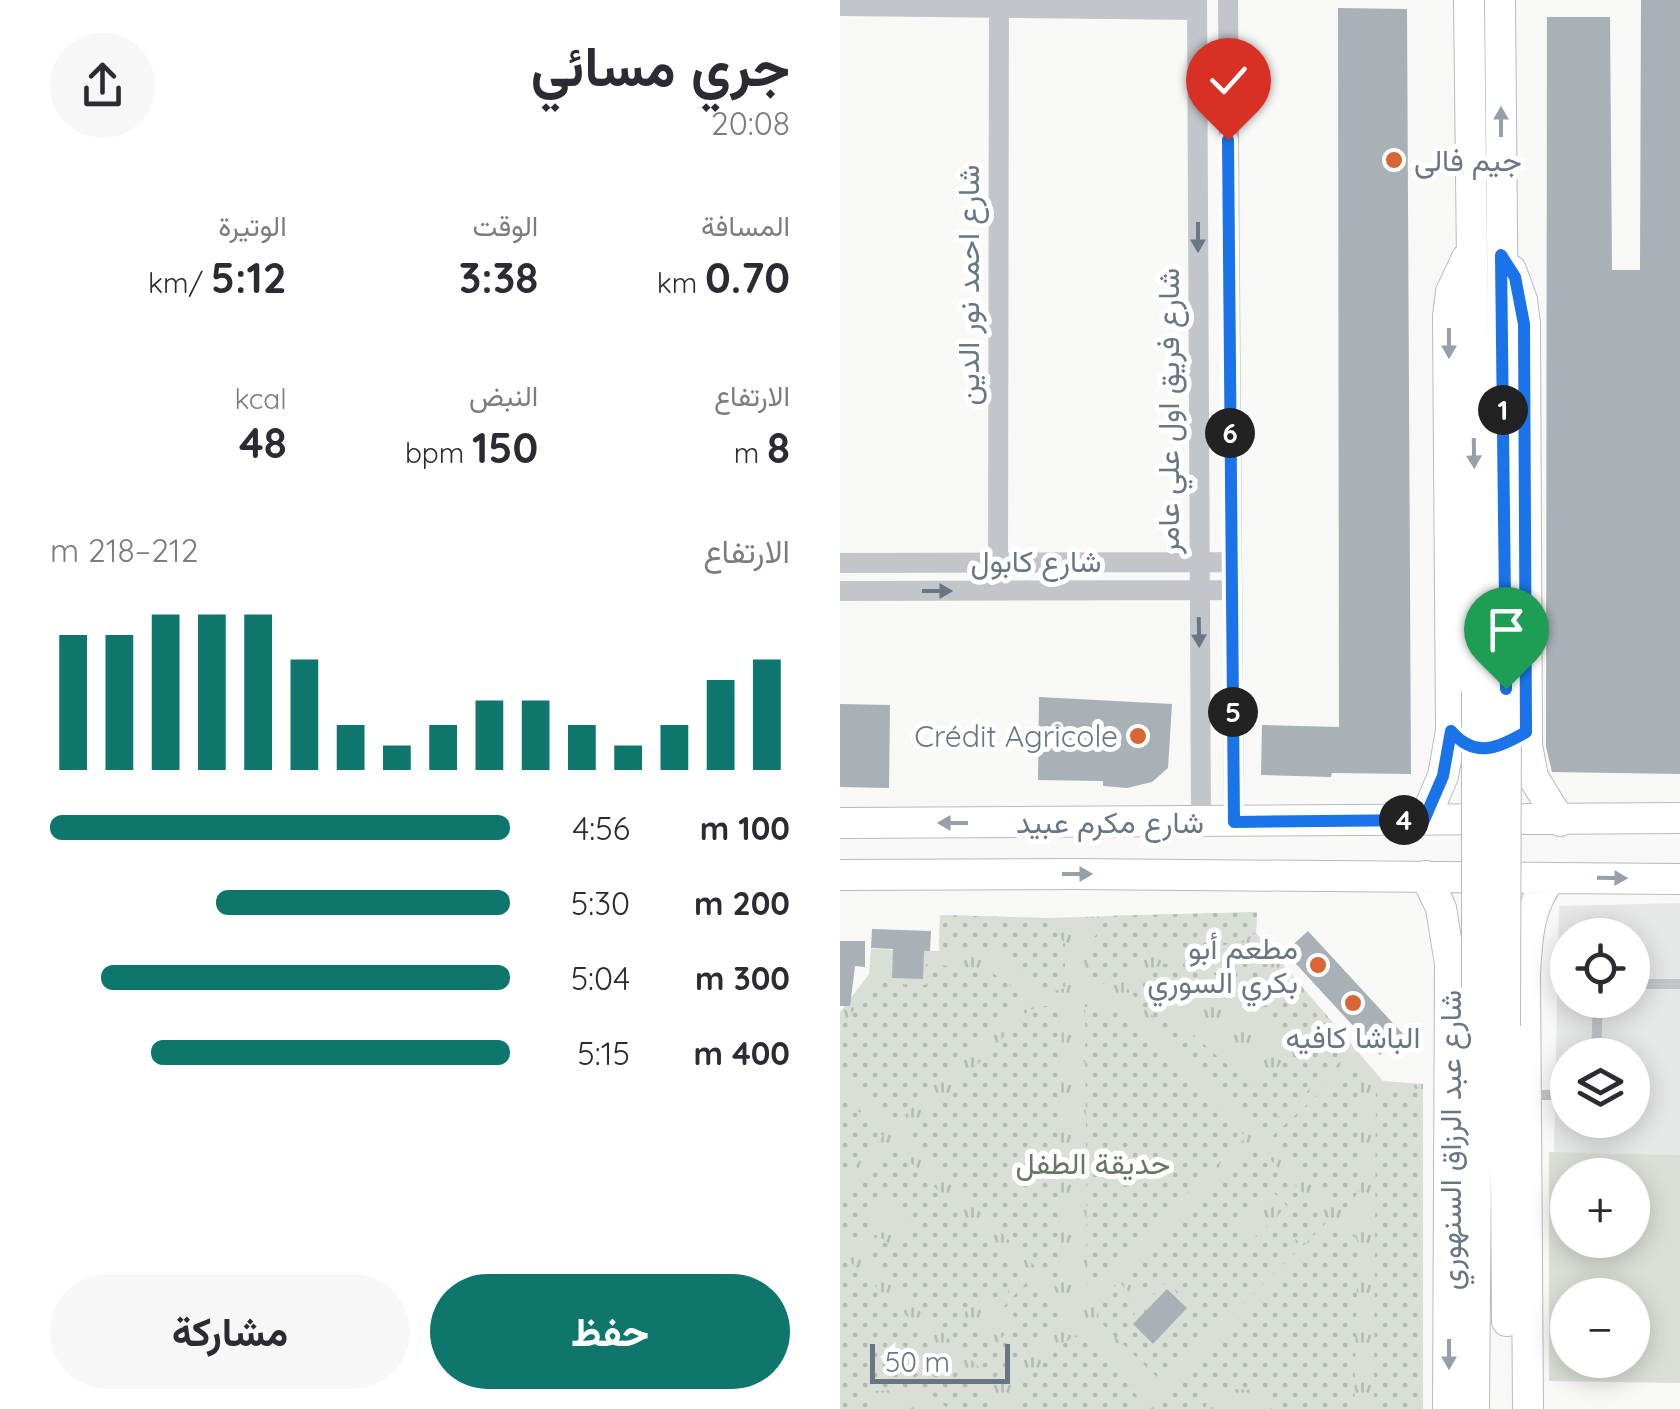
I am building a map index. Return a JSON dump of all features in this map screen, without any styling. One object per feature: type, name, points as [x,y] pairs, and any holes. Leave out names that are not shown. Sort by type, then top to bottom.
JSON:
[{"type":"street","name":"شارع فريق اول علي عامر","points":[[1228,0],[1234,822]]},
{"type":"street","points":[[1469,0],[1486,253],[1508,1409]]},
{"type":"street","points":[[1474,1409],[1477,691],[1486,253],[1500,0]]},
{"type":"street","name":"شارع فريق اول علي عامر","points":[[1197,5],[1201,822]]},
{"type":"street","points":[[840,6],[1197,5]]},
{"type":"street","name":"شارع احمد نور الدين","points":[[998,562],[999,8]]},
{"type":"street","points":[[1424,820],[1443,776],[1451,731],[1448,316],[1459,270],[1486,253]]},
{"type":"street","points":[[1486,253],[1515,277],[1524,324],[1526,732],[1533,778],[1560,821]]},
{"type":"street","name":"شارع كابول","points":[[840,563],[1231,562]]},
{"type":"street","name":"شارع كابول","points":[[840,591],[1231,590]]},
{"type":"street","points":[[1451,731],[1466,744],[1485,750],[1504,745],[1526,732]]},
{"type":"street","name":"شارع مكرم عبيد","points":[[840,823],[1680,818]]},
{"type":"street","name":"شارع مكرم عبيد","points":[[840,875],[1680,879]]},
{"type":"street","name":"شارع عبد الرزاق السنهوري","points":[[1426,876],[1446,926],[1450,981],[1448,1409]]},
{"type":"street","points":[[1528,1409],[1525,974],[1530,917],[1542,888],[1551,878]]},
{"type":"street","points":[[1450,981],[1472,962],[1491,958],[1510,962],[1525,974]]},
{"type":"lane","points":[[1650,984],[1680,984]]},
{"type":"lane","points":[[1527,1095],[1550,1095]]},
{"type":"shaded area","points":[[1680,903],[1680,1155],[1554,1153],[1554,1138],[1650,1138],[1650,1038],[1556,1038],[1557,1018],[1650,1018],[1650,918],[1559,918],[1559,906]]},
{"type":"green space","name":"حديقة الطفل","points":[[1257,912],[1256,933],[1383,1081],[1423,1084],[1423,1409],[840,1409],[840,1012],[869,974],[871,949],[939,951],[940,915],[1046,918]]},
{"type":"green space","points":[[1257,912],[1256,933],[1242,941],[1154,950],[1089,991],[1089,942],[1099,932],[1104,916]]},
{"type":"green space","points":[[940,915],[1046,918],[1065,944],[1065,988],[1046,989],[1026,981],[999,951],[989,946],[969,953],[939,951]]},
{"type":"green space","points":[[1235,958],[1266,962],[1352,1051],[1260,1134],[1126,987],[1162,964]],"holes":[[[1207,968],[1296,1046],[1257,1091],[1168,1013]]]},
{"type":"green space","points":[[926,964],[987,969],[1023,995],[903,1117],[890,1121],[840,1074],[840,1028],[881,974],[893,984],[926,985]]},
{"type":"green space","points":[[1085,1004],[1117,1010],[1135,1021],[1246,1137],[1087,1289]]},
{"type":"green space","points":[[1039,1006],[1062,1006],[1056,1287],[907,1139],[1027,1012]]},
{"type":"green space","points":[[1358,1058],[1358,1192],[1351,1204],[1342,1209],[1332,1205],[1267,1141]]},
{"type":"green space","points":[[1376,1087],[1423,1089],[1423,1409],[1374,1409]]},
{"type":"green space","points":[[840,1093],[883,1136],[840,1182]]},
{"type":"green space","points":[[894,1146],[1023,1276],[999,1301],[986,1289],[962,1316],[994,1346],[1018,1320],[1004,1306],[1028,1281],[1063,1315],[999,1386],[860,1255],[878,1235],[894,1249],[916,1227],[884,1195],[861,1217],[873,1229],[855,1250],[840,1237],[840,1203]]},
{"type":"green space","points":[[1259,1148],[1329,1220],[1303,1246],[1274,1219],[1287,1206],[1268,1187],[1235,1219],[1254,1238],[1270,1223],[1297,1251],[1163,1383],[1099,1321],[1097,1305],[1119,1282],[1142,1305],[1129,1320],[1153,1343],[1190,1304],[1167,1281],[1150,1298],[1127,1273]]},
{"type":"green space","points":[[1549,1152],[1680,1155],[1680,1383],[1549,1381]]},
{"type":"green space","points":[[1343,1227],[1351,1229],[1358,1242],[1354,1409],[1272,1409],[1271,1390],[1223,1389],[1210,1394],[1205,1409],[1156,1409],[1163,1396],[1329,1234]]},
{"type":"green space","points":[[840,1252],[1003,1409],[947,1409],[923,1392],[904,1390],[873,1391],[871,1409],[840,1409]]},
{"type":"green space","points":[[1077,1335],[1116,1366],[1142,1409],[1016,1409],[1021,1384]]},
{"type":"building","points":[[1641,0],[1680,0],[1680,774],[1552,772],[1546,747],[1547,17],[1610,17],[1612,270],[1640,270]]},
{"type":"building","points":[[1338,8],[1407,9],[1411,774],[1261,775],[1262,725],[1339,727]]},
{"type":"building","points":[[1039,697],[1172,704],[1168,768],[1152,782],[1127,788],[1103,786],[1103,781],[1038,780]]},
{"type":"building","points":[[840,704],[890,705],[889,788],[840,787]]},
{"type":"building","points":[[872,929],[931,931],[930,951],[924,951],[923,979],[892,978],[893,949],[871,948]]},
{"type":"building","points":[[1308,931],[1403,1034],[1380,1055],[1285,952]]},
{"type":"building","points":[[840,941],[865,941],[865,967],[855,966],[850,1006],[840,1006]]},
{"type":"building","points":[[1167,1289],[1187,1308],[1153,1344],[1133,1324]]},
{"type":"place","name":"جيم فالى","points":[[1394,160]]},
{"type":"place","name":"Crédit Agricole","points":[[1138,736]]},
{"type":"place","name":"مطعم أبو بكري السوري","points":[[1318,965]]},
{"type":"place","name":"الباشا كافيه","points":[[1353,1003]]},
{"type":"route","points":[[1228,140],[1234,822],[1424,820],[1443,776],[1451,731],[1466,744],[1485,750],[1504,745],[1526,732],[1524,324],[1515,277],[1501,255],[1506,689]]}]
